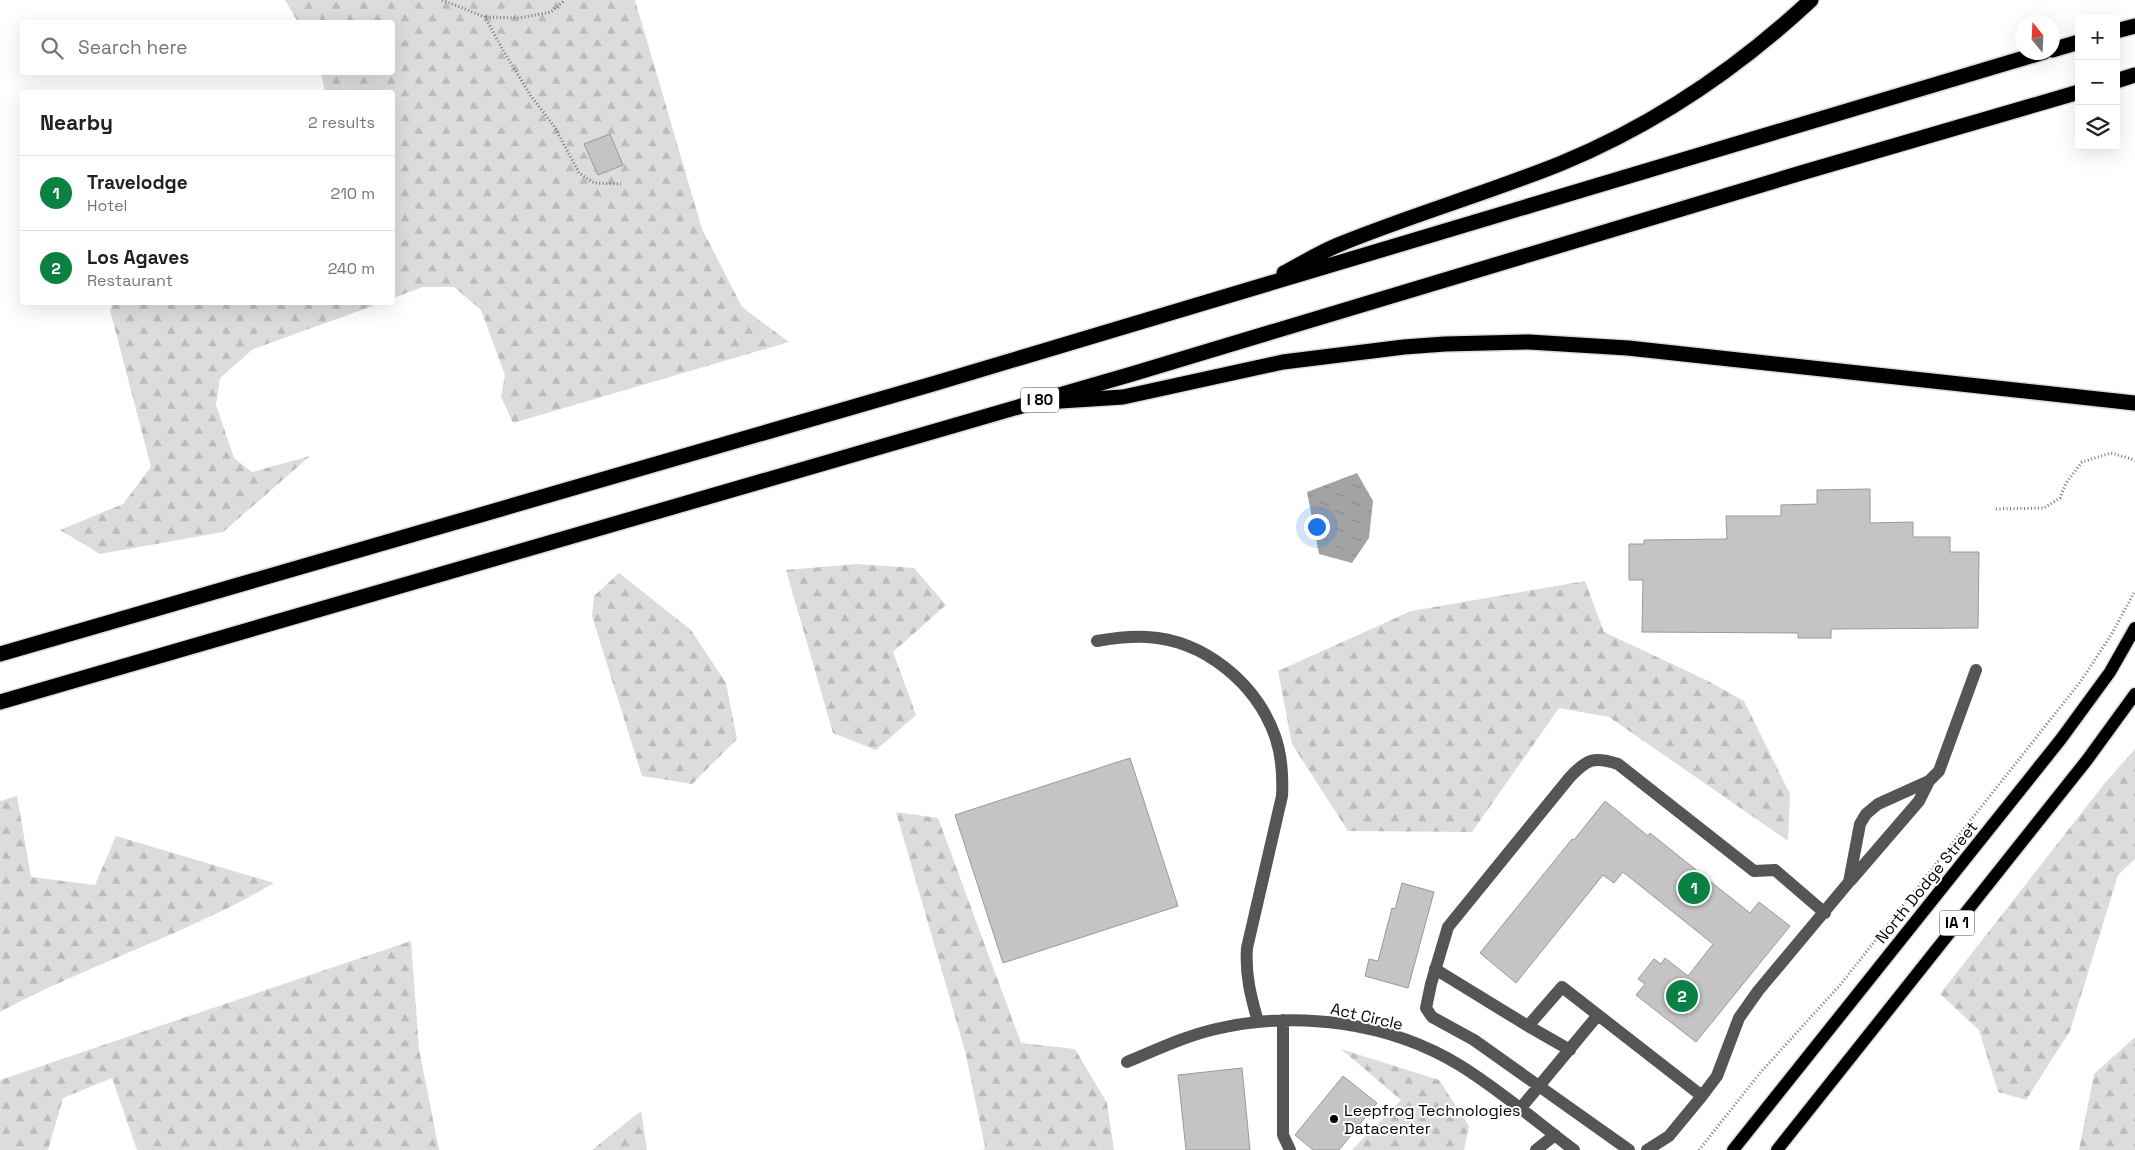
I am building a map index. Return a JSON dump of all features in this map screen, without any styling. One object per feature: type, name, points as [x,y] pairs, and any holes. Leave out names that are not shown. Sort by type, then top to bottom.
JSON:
[{"type":"highway","points":[[1247,291],[1337,246],[1562,162],[1611,140],[1656,116],[1706,84],[1748,54],[1811,0]]},
{"type":"highway","points":[[2120,30],[2135,26]]},
{"type":"highway","points":[[2060,48],[2075,43]]},
{"type":"highway","points":[[0,654],[591,484],[1247,291],[2017,60]]},
{"type":"highway","points":[[2120,80],[2135,76]]},
{"type":"highway","name":"I 80","points":[[0,702],[1132,374],[1801,173],[2075,93]]},
{"type":"highway","points":[[1031,402],[1123,397],[1283,362],[1404,346],[1529,342],[1628,348],[2135,403]]},
{"type":"main road","name":"North Dodge Street","points":[[1733,1150],[2061,739],[2110,672],[2135,628]]},
{"type":"main road","name":"IA 1","points":[[1777,1150],[2087,760],[2135,694]]},
{"type":"street","points":[[1098,641],[1123,637],[1148,637],[1169,640],[1201,652],[1232,672],[1250,691],[1264,712],[1275,736],[1281,762],[1282,796],[1247,948],[1245,967],[1248,989],[1258,1022]]},
{"type":"street","points":[[1647,1150],[1669,1136],[1717,1076],[1739,1018],[1758,991],[1919,801],[1929,781],[1938,771],[1946,756],[1976,670]]},
{"type":"street","points":[[1628,1150],[1540,1085],[1474,1040],[1432,1017],[1426,1008],[1448,927],[1570,776],[1583,763],[1600,758],[1618,764],[1754,872],[1775,870],[1825,913]]},
{"type":"street","points":[[1849,882],[1860,824],[1866,814],[1878,804],[1929,781]]},
{"type":"street","points":[[1436,968],[1570,1050]]},
{"type":"street","points":[[1528,1026],[1562,987],[1702,1096]]},
{"type":"street","points":[[1520,1109],[1598,1015]]},
{"type":"street","points":[[1283,1020],[1283,1135],[1290,1150]]},
{"type":"street","name":"Act Circle","points":[[1127,1062],[1184,1038],[1215,1029],[1258,1022],[1283,1020],[1328,1022],[1362,1028],[1396,1037],[1428,1049],[1460,1065],[1574,1150]]},
{"type":"street","points":[[1536,1150],[1555,1135]]},
{"type":"path","points":[[442,0],[485,17],[519,18],[551,12],[565,0]]},
{"type":"path","points":[[485,17],[531,96],[554,126],[579,173],[594,183],[621,184]]},
{"type":"path","points":[[1996,509],[2044,508],[2060,498],[2066,483],[2082,462],[2111,453],[2135,460]]},
{"type":"path","points":[[1699,1150],[1760,1072],[1840,985],[2081,681],[2111,635],[2135,592]]},
{"type":"green space","points":[[285,0],[635,0],[702,229],[742,307],[789,342],[513,423],[501,397],[505,375],[481,310],[454,287],[423,287],[395,297],[395,90],[325,90],[321,75],[395,75],[395,20],[297,20]]},
{"type":"green space","points":[[112,305],[375,305],[253,349],[220,378],[216,405],[234,458],[252,472],[310,456],[223,532],[100,554],[60,530],[123,504],[151,467],[110,310]]},
{"type":"green space","points":[[857,564],[914,568],[946,605],[893,652],[916,715],[876,750],[833,733],[786,570]]},
{"type":"green space","points":[[619,573],[691,630],[726,683],[737,739],[692,784],[642,776],[592,616],[594,596]]},
{"type":"green space","points":[[1585,581],[1604,632],[1706,680],[1744,701],[1790,794],[1788,841],[1609,717],[1559,708],[1472,832],[1348,831],[1292,744],[1278,671],[1411,611]]},
{"type":"green space","points":[[2135,749],[2135,859],[2118,875],[2070,1031],[2026,1100],[1998,1092],[1979,1030],[1940,994],[2104,784]]},
{"type":"green space","points":[[17,796],[31,877],[95,885],[116,836],[274,883],[207,918],[68,979],[0,1012],[0,801]]},
{"type":"green space","points":[[896,812],[938,818],[1021,1043],[1075,1049],[1107,1103],[1114,1150],[983,1150],[985,1147],[965,1051]]},
{"type":"green space","points":[[411,941],[419,1049],[439,1150],[137,1150],[112,1078],[63,1098],[48,1150],[0,1150],[0,1080]]},
{"type":"green space","points":[[2135,1037],[2135,1150],[2079,1150],[2094,1074]]},
{"type":"green space","points":[[1341,1049],[1439,1080],[1469,1126],[1464,1150],[1352,1150],[1401,1100]]},
{"type":"green space","points":[[641,1111],[647,1150],[592,1150]]},
{"type":"water","points":[[1357,473],[1373,501],[1369,538],[1352,563],[1319,554],[1307,492]]},
{"type":"building","points":[[610,134],[623,165],[598,175],[584,144]]},
{"type":"building","points":[[1870,489],[1870,523],[1913,522],[1913,537],[1950,537],[1950,552],[1979,552],[1978,628],[1831,629],[1831,638],[1798,638],[1798,633],[1642,632],[1643,580],[1629,580],[1629,544],[1644,544],[1644,540],[1727,539],[1726,516],[1781,516],[1781,505],[1817,504],[1817,490]]},
{"type":"building","points":[[1130,758],[1178,906],[1003,963],[955,815]]},
{"type":"building","points":[[1605,801],[1648,836],[1650,833],[1750,913],[1759,902],[1790,926],[1696,1042],[1636,995],[1645,984],[1638,979],[1654,959],[1661,964],[1665,958],[1688,976],[1713,944],[1623,872],[1614,883],[1603,875],[1516,983],[1480,953]]},
{"type":"building","points":[[1402,883],[1434,892],[1408,988],[1365,976],[1369,959],[1378,961],[1392,908],[1395,909]]},
{"type":"building","points":[[1242,1068],[1250,1150],[1186,1150],[1178,1075]]},
{"type":"building","points":[[1343,1076],[1377,1103],[1339,1150],[1313,1150],[1295,1135]]},
{"type":"place","name":"Travelodge","points":[[1694,888]]},
{"type":"place","name":"Los Agaves","points":[[1682,996]]},
{"type":"place","name":"Leepfrog Technologies Datacenter","points":[[1334,1119]]}]
